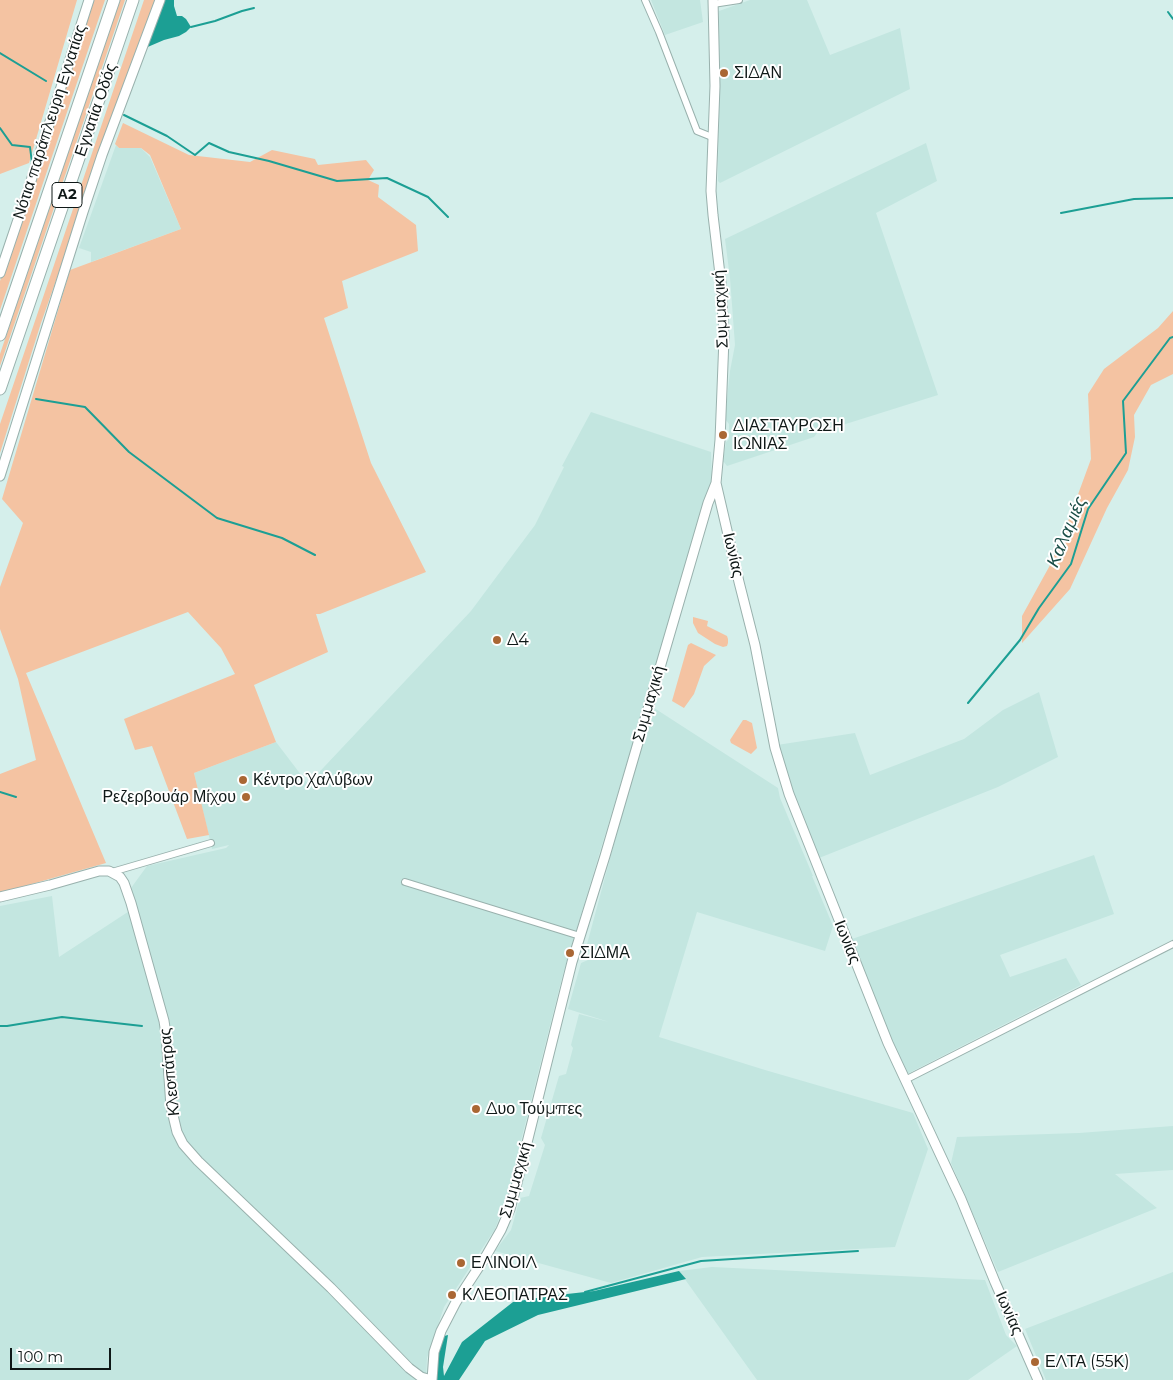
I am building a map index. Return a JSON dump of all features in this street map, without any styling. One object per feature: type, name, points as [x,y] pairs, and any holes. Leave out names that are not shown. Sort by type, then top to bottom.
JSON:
[{"type":"highway","name":"Εγνατία Οδός","points":[[0,335],[114,0]]},
{"type":"highway","name":"Εγνατία Οδός","points":[[0,389],[133,0]]},
{"type":"street","name":"Νότια παράπλευρη Εγνατίας","points":[[0,273],[89,0]]},
{"type":"street","points":[[0,476],[86,202],[160,0]]},
{"type":"street","points":[[644,0],[659,32],[697,131],[712,137]]},
{"type":"street","points":[[713,2],[739,0]]},
{"type":"street","name":"Συμμαχική","points":[[432,1380],[434,1352],[441,1331],[456,1302],[486,1256],[510,1209],[580,936],[708,502],[716,483],[720,440],[724,338],[721,283],[712,208],[712,137],[715,86],[713,2]]},
{"type":"street","name":"Ιωνίας","points":[[716,483],[759,661],[775,748],[789,794],[888,1043],[961,1199],[1038,1380]]},
{"type":"street","points":[[708,502],[721,505]]},
{"type":"street","points":[[0,897],[56,884],[99,871],[112,872],[211,844]]},
{"type":"street","name":"Κλεοπάτρας","points":[[112,872],[121,878],[128,894],[162,1012],[166,1034],[171,1107],[177,1132],[183,1144],[198,1161],[331,1288],[409,1368],[421,1377],[432,1380]]},
{"type":"street","points":[[405,882],[580,936]]},
{"type":"street","points":[[905,1080],[1173,944]]},
{"type":"shaded area","points":[[0,0],[77,0],[29,163],[0,174]]},
{"type":"shaded area","points":[[92,0],[105,0],[0,310],[0,281]]},
{"type":"shaded area","points":[[120,0],[125,0],[0,366],[0,354]]},
{"type":"shaded area","points":[[144,0],[155,0],[41,323],[0,453],[0,424]]},
{"type":"shaded area","points":[[651,0],[700,0],[703,22],[665,35]]},
{"type":"shaded area","points":[[750,0],[807,0],[830,55],[900,28],[910,89],[720,183],[718,181],[719,11]]},
{"type":"shaded area","points":[[123,123],[189,155],[250,162],[272,150],[315,159],[318,165],[366,160],[374,170],[368,180],[379,185],[378,197],[416,225],[418,251],[342,281],[348,308],[324,318],[371,463],[426,572],[316,614],[328,652],[254,685],[276,742],[194,773],[209,835],[187,839],[152,746],[135,750],[124,719],[235,674],[221,648],[188,612],[26,673],[106,863],[0,893],[0,774],[36,760],[18,679],[0,629],[0,587],[23,523],[2,499],[70,270],[181,229],[150,155],[141,148],[119,148],[115,144]]},
{"type":"shaded area","points":[[926,143],[937,181],[876,213],[938,395],[817,433],[814,437],[727,466],[723,461],[726,442],[729,439],[729,424],[725,419],[735,345],[725,239]]},
{"type":"shaded area","points":[[116,145],[119,148],[141,148],[150,157],[181,229],[91,262],[91,252],[79,248]]},
{"type":"shaded area","points":[[1173,311],[1173,374],[1151,385],[1134,415],[1135,437],[1128,470],[1107,508],[1070,589],[1022,643],[1022,616],[1049,567],[1062,538],[1091,459],[1088,394],[1104,369],[1158,328]]},
{"type":"shaded area","points":[[591,412],[711,452],[712,481],[563,974],[506,1200],[495,1229],[444,1307],[427,1358],[426,1380],[0,1380],[0,906],[52,896],[59,957],[137,906],[131,888],[147,866],[226,848],[229,845],[212,849],[194,773],[276,742],[308,784],[471,611],[535,525],[564,467],[562,466]]},
{"type":"shaded area","points":[[693,617],[708,621],[707,626],[727,636],[727,646],[723,647],[715,644],[698,633],[693,623]]},
{"type":"shaded area","points":[[691,643],[716,655],[704,666],[694,694],[684,708],[672,701],[688,645]]},
{"type":"shaded area","points":[[1039,692],[1058,757],[998,787],[819,858],[796,801],[777,745],[855,733],[870,775],[964,739],[1003,710]]},
{"type":"shaded area","points":[[651,706],[778,788],[780,798],[833,926],[825,951],[697,912],[659,1037],[913,1113],[928,1149],[895,1247],[702,1257],[611,1283],[495,1251],[511,1230],[520,1198],[529,1196],[545,1145],[541,1138],[559,1076],[566,1074],[579,1014],[609,1022],[568,1009],[581,963],[588,960],[590,954],[586,948]]},
{"type":"shaded area","points":[[743,720],[752,723],[757,748],[751,754],[731,743],[730,740]]},
{"type":"shaded area","points":[[1094,855],[1114,914],[1000,955],[1010,977],[1066,958],[1081,985],[907,1074],[883,1020],[852,939]]},
{"type":"shaded area","points":[[1173,1126],[1173,1170],[1115,1174],[1157,1208],[998,1272],[951,1163],[957,1137],[1079,1133]]},
{"type":"shaded area","points":[[712,1267],[985,1280],[1006,1335],[1017,1346],[968,1380],[757,1380],[679,1271]]},
{"type":"shaded area","points":[[1173,1272],[1173,1380],[1046,1380],[1025,1329]]},
{"type":"water","points":[[163,0],[174,0],[177,16],[182,16],[186,19],[191,27],[179,36],[143,49]]},
{"type":"water","points":[[679,1271],[686,1279],[538,1315],[485,1341],[459,1380],[436,1380],[436,1363],[439,1347],[444,1336],[448,1335],[443,1367],[444,1376],[462,1342],[513,1302],[594,1291]]},
{"type":"waterway","points":[[191,27],[254,8]]},
{"type":"waterway","points":[[1168,12],[1173,19]]},
{"type":"waterway","points":[[0,53],[46,81]]},
{"type":"waterway","points":[[124,115],[167,136],[195,155],[209,143],[229,152],[269,161],[337,181],[387,178],[428,197],[448,217]]},
{"type":"waterway","points":[[0,128],[12,145],[30,147],[32,163]]},
{"type":"waterway","points":[[1061,213],[1134,199],[1173,198]]},
{"type":"waterway","name":"Καλαμιές","points":[[968,703],[1020,640],[1039,608],[1071,564],[1088,509],[1126,453],[1123,401],[1170,338],[1173,337]]},
{"type":"waterway","points":[[36,399],[85,407],[129,452],[217,518],[282,538],[315,555]]},
{"type":"waterway","points":[[0,792],[16,797]]},
{"type":"waterway","points":[[0,1026],[62,1017],[142,1026]]},
{"type":"waterway","points":[[585,1292],[701,1261],[858,1251]]},
{"type":"place","name":"ΣΙΔΑΝ","points":[[724,73]]},
{"type":"place","name":"ΔΙΑΣΤΑΥΡΩΣΗ ΙΩΝΙΑΣ","points":[[723,435]]},
{"type":"place","name":"Δ4","points":[[497,640]]},
{"type":"place","name":"Κέντρο Χαλύβων","points":[[243,780]]},
{"type":"place","name":"Ρεζερβουάρ Μίχου","points":[[246,797]]},
{"type":"place","name":"ΣΙΔΜΑ","points":[[570,953]]},
{"type":"place","name":"Δυο Τούμπες","points":[[476,1109]]},
{"type":"place","name":"ΕΛΙΝΟΙΛ","points":[[461,1263]]},
{"type":"place","name":"ΚΛΕΟΠΑΤΡΑΣ","points":[[452,1295]]},
{"type":"place","name":"ΕΛΤΑ (55Κ)","points":[[1035,1362]]}]
